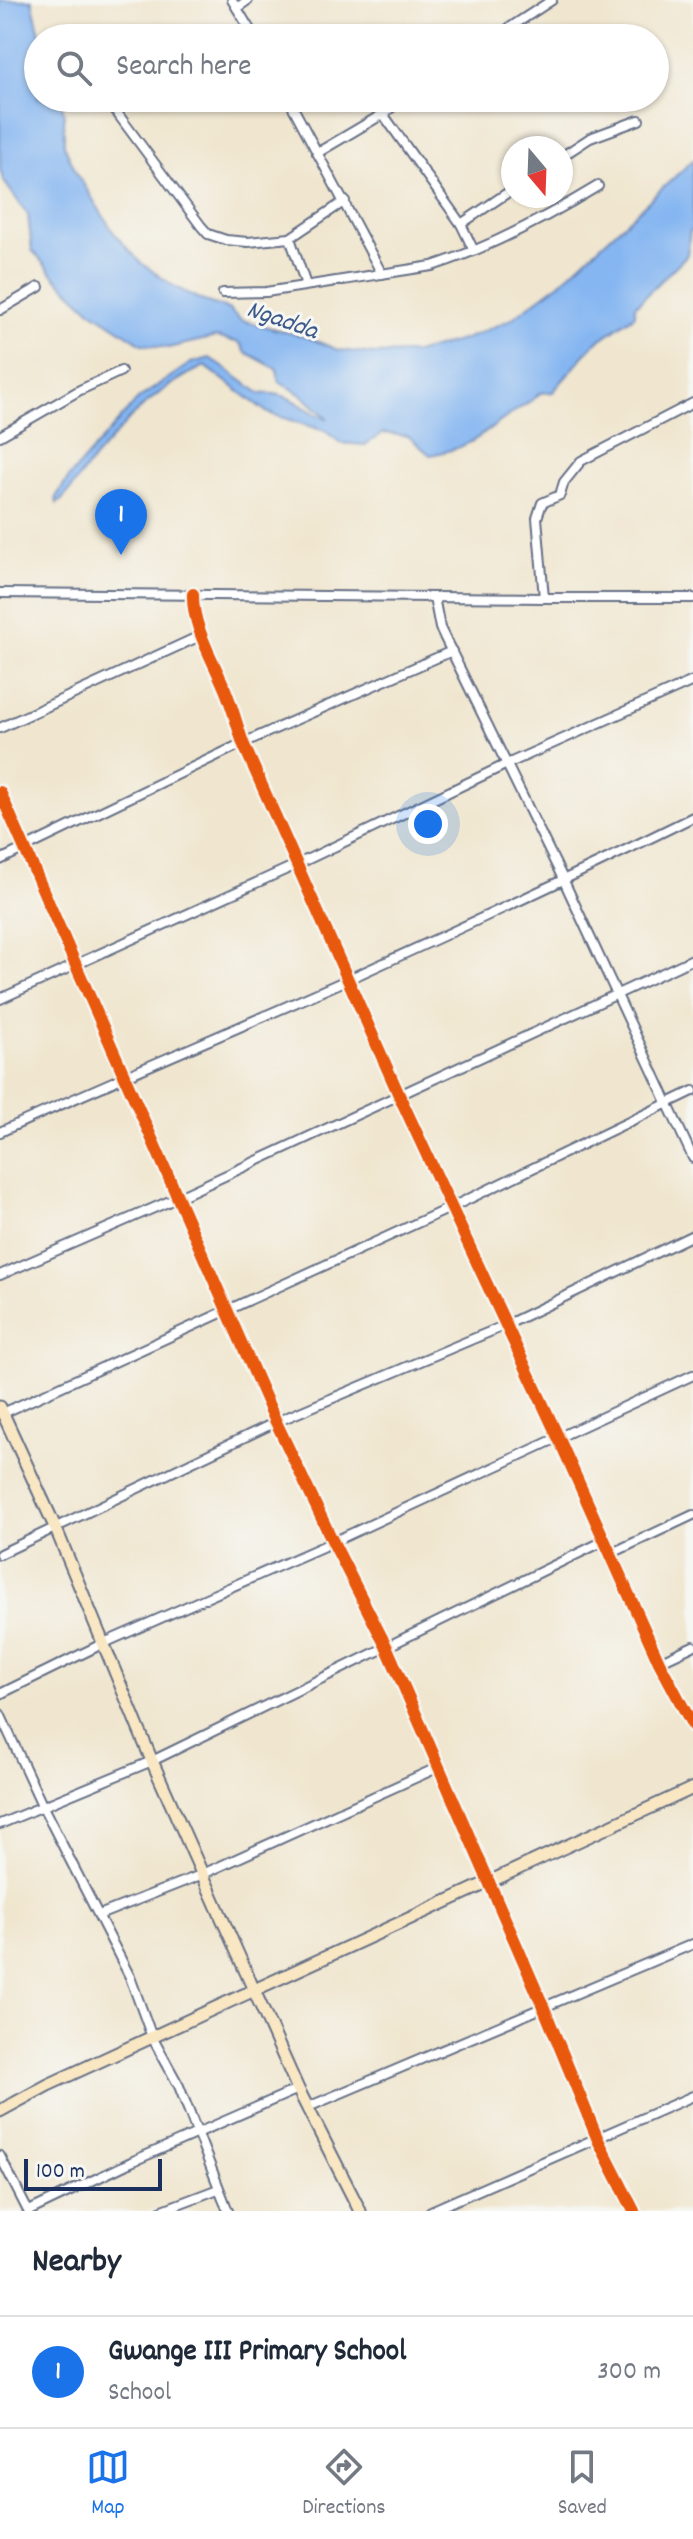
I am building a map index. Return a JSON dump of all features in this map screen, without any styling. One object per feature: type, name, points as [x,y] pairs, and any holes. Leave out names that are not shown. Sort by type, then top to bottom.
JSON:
[{"type":"main road","points":[[1,1411],[56,1529],[152,1761],[298,2089],[360,2211]]},
{"type":"main road","points":[[0,2111],[48,2085],[693,1788]]},
{"type":"street","points":[[246,24],[234,4],[248,0]]},
{"type":"street","points":[[515,24],[552,0]]},
{"type":"street","points":[[116,112],[208,234],[217,239],[248,242],[290,238],[345,201]]},
{"type":"street","points":[[295,112],[382,274]]},
{"type":"street","points":[[317,153],[386,112]]},
{"type":"street","points":[[383,114],[461,224],[473,249]]},
{"type":"street","points":[[573,149],[590,138],[639,120]]},
{"type":"street","points":[[223,293],[266,292],[432,266],[473,249],[598,186]]},
{"type":"street","points":[[461,224],[501,197]]},
{"type":"street","points":[[290,238],[306,285]]},
{"type":"street","points":[[0,310],[39,287]]},
{"type":"street","points":[[0,436],[80,390],[121,371]]},
{"type":"street","points":[[544,598],[537,518],[542,503],[560,495],[564,482],[581,461],[693,403]]},
{"type":"street","points":[[0,593],[693,598]]},
{"type":"street","points":[[193,594],[193,607],[202,635],[227,694],[243,743],[399,1095],[659,1662],[693,1726]]},
{"type":"street","points":[[434,597],[440,628],[618,994],[693,1158]]},
{"type":"street","points":[[0,728],[202,635]]},
{"type":"street","points":[[0,860],[243,743],[452,651]]},
{"type":"street","points":[[0,999],[693,681]]},
{"type":"street","points":[[0,792],[276,1422],[387,1648],[598,2140],[634,2211]]},
{"type":"street","points":[[0,1132],[564,881],[693,817]]},
{"type":"street","points":[[0,1275],[179,1197],[693,959]]},
{"type":"street","points":[[1,1411],[452,1207],[693,1091]]},
{"type":"street","points":[[0,1554],[276,1422],[506,1325],[693,1235]]},
{"type":"street","points":[[0,1694],[104,1643],[333,1542],[693,1375]]},
{"type":"street","points":[[610,1554],[693,1515]]},
{"type":"street","points":[[0,1824],[152,1761],[604,1541]]},
{"type":"street","points":[[659,1662],[693,1646]]},
{"type":"street","points":[[0,1714],[42,1805],[130,1977],[152,2037],[179,2086],[228,2211]]},
{"type":"street","points":[[99,1915],[203,1874],[439,1767]]},
{"type":"street","points":[[308,2107],[693,1944]]},
{"type":"street","points":[[0,2156],[28,2211],[298,2089]]},
{"type":"street","points":[[431,2211],[693,2096]]},
{"type":"street","points":[[160,2211],[218,2189]]},
{"type":"water","points":[[0,0],[32,0],[38,24],[24,24],[24,112],[64,112],[64,145],[77,174],[114,233],[140,262],[175,287],[228,309],[241,320],[309,338],[338,350],[374,354],[416,353],[465,339],[510,320],[560,283],[693,160],[693,229],[690,231],[687,255],[635,306],[635,315],[594,344],[553,392],[540,393],[467,444],[430,455],[408,436],[383,433],[365,445],[341,443],[325,431],[268,413],[205,366],[170,385],[140,408],[57,504],[56,497],[70,476],[138,399],[191,363],[210,358],[261,394],[280,395],[328,419],[303,396],[279,381],[277,369],[245,352],[240,343],[216,337],[168,348],[142,344],[90,310],[32,250],[28,215],[3,180],[0,169]]},
{"type":"cycle path","points":[[193,594],[200,630],[228,695],[243,743],[399,1095],[659,1662],[693,1726]]},
{"type":"cycle path","points":[[0,792],[276,1422],[387,1648],[598,2140],[634,2211]]},
{"type":"place","name":"Gwange III Primary School","points":[[121,555]]},
{"type":"water label","name":"Ngadda","points":[[283,318]]}]
